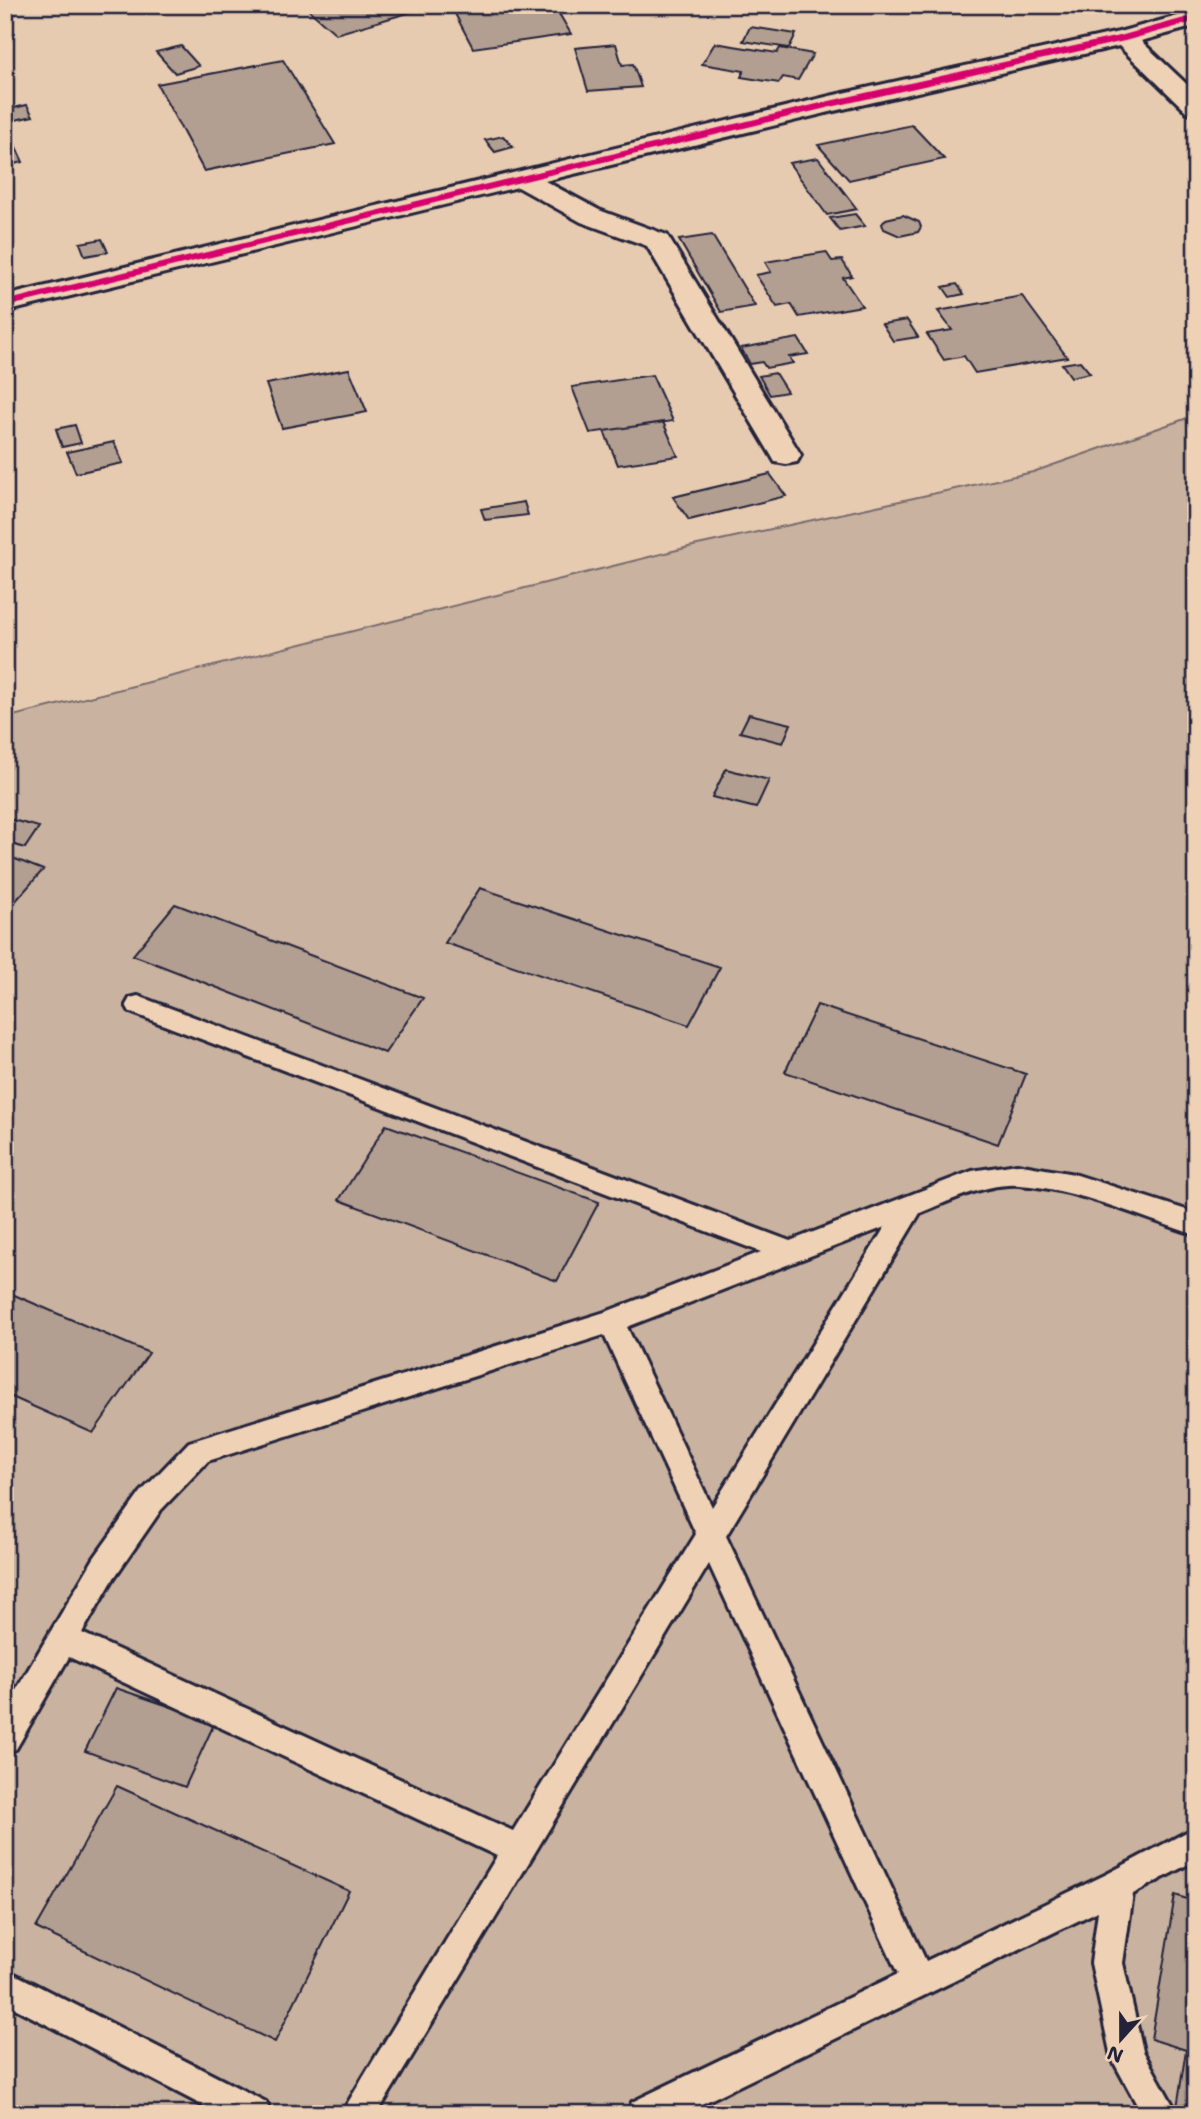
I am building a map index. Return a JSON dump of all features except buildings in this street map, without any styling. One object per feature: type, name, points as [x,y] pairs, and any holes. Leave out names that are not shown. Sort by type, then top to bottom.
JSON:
[{"type":"street","points":[[5,304],[843,101],[1124,38],[1152,21],[1196,18]]},
{"type":"street","points":[[1124,38],[1196,107]]},
{"type":"street","points":[[524,180],[590,216],[657,241],[786,455]]},
{"type":"lane","points":[[138,1004],[788,1251]]},
{"type":"lane","points":[[5,1738],[104,1568],[151,1501],[199,1451],[611,1321],[972,1182],[1017,1174],[1074,1185],[1196,1224]]},
{"type":"lane","points":[[358,2114],[910,1208]]},
{"type":"lane","points":[[611,1321],[918,1981]]},
{"type":"lane","points":[[63,1639],[519,1850]]},
{"type":"lane","points":[[644,2114],[1118,1885],[1196,1843]]},
{"type":"lane","points":[[1118,1885],[1107,1963],[1128,2057],[1161,2114]]},
{"type":"lane","points":[[5,1985],[254,2114]]},
{"type":"shaded area","points":[[1196,415],[1196,2114],[5,2114],[5,718],[693,546],[1033,472]]},
{"type":"cycle path","points":[[5,304],[830,104],[1124,38],[1196,18]]}]
